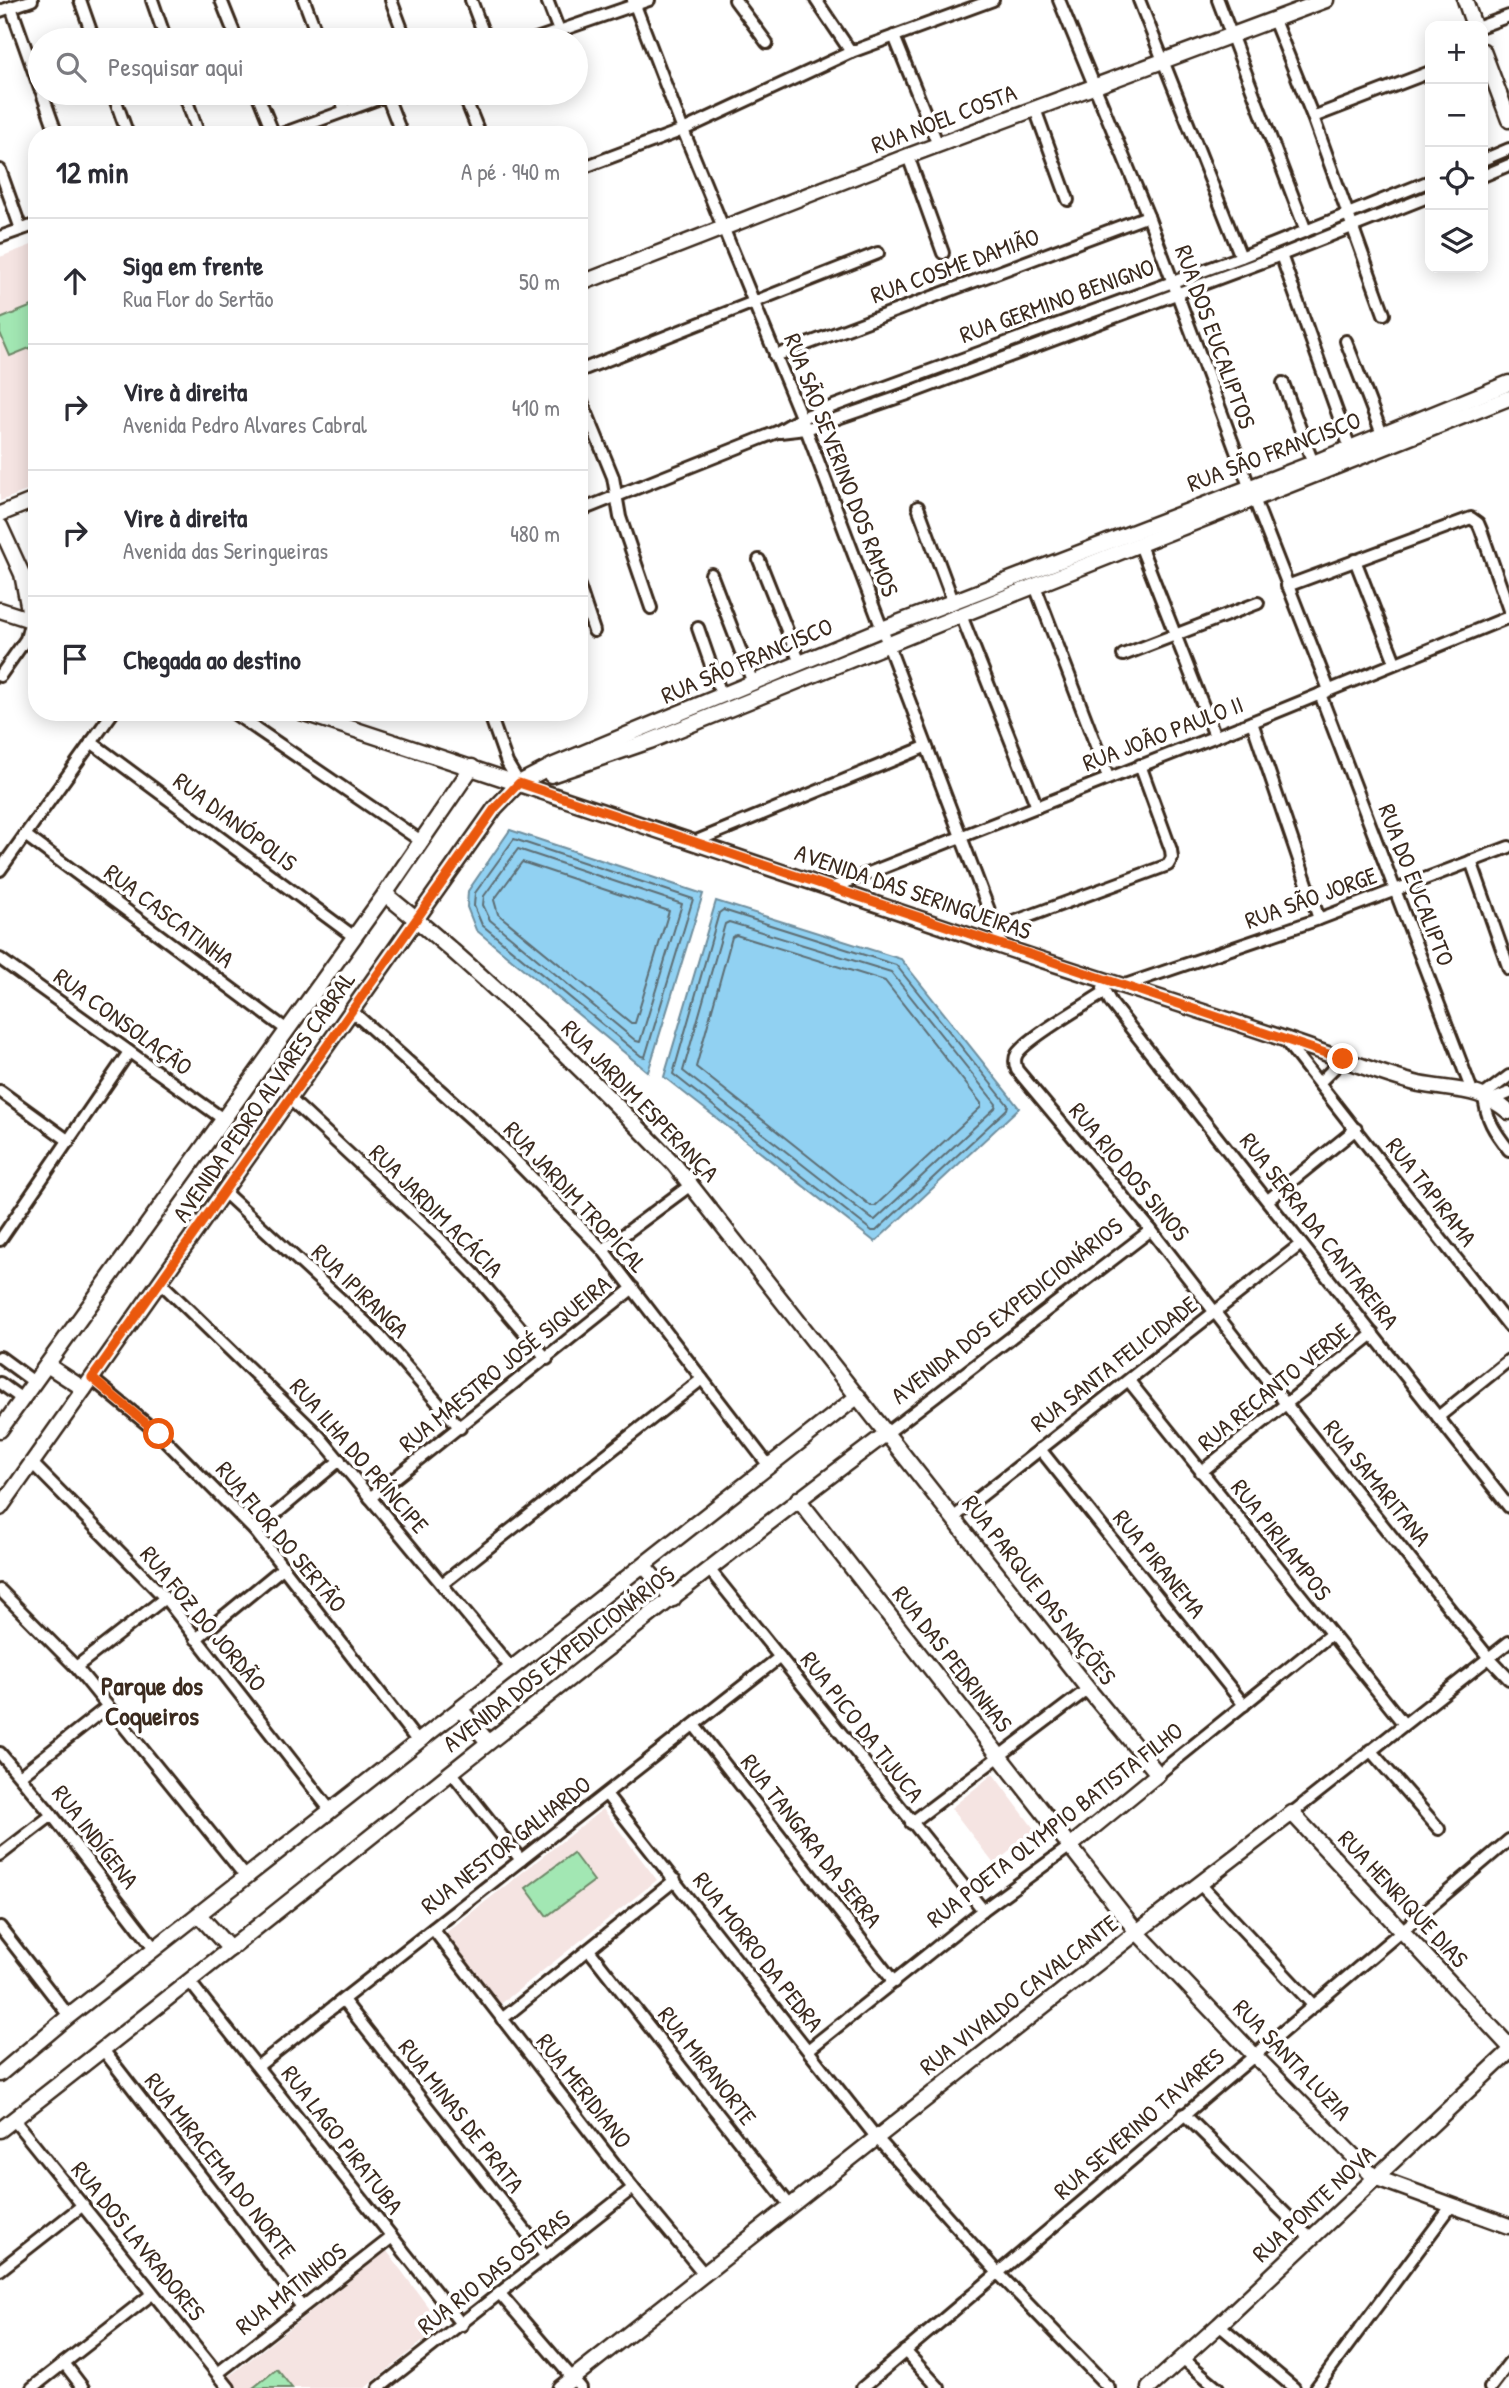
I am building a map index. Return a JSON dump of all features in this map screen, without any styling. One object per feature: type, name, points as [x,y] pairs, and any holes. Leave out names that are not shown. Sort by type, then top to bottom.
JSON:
[{"type":"street","points":[[28,61],[6,9],[32,0]]},
{"type":"street","points":[[79,0],[90,28]]},
{"type":"street","points":[[152,0],[162,28]]},
{"type":"street","points":[[221,0],[232,28]]},
{"type":"street","points":[[304,0],[314,28]]},
{"type":"street","points":[[391,0],[402,28]]},
{"type":"street","points":[[471,0],[482,28]]},
{"type":"street","points":[[547,0],[558,28]]},
{"type":"street","points":[[567,28],[649,0]]},
{"type":"street","points":[[735,0],[767,43]]},
{"type":"street","points":[[816,0],[851,52]]},
{"type":"street","points":[[588,166],[683,130],[851,52],[993,0]]},
{"type":"street","name":"RUA DOS EUCALIPTOS","points":[[1059,0],[1148,216],[1325,692]]},
{"type":"street","points":[[1139,0],[1241,257]]},
{"type":"street","points":[[1218,0],[1306,231]]},
{"type":"street","name":"RUA NOEL COSTA","points":[[588,280],[908,156],[1274,20],[1303,4],[1326,0]]},
{"type":"street","points":[[1465,0],[1473,21]]},
{"type":"street","name":"RUA SÃO SEVERINO DOS RAMOS","points":[[634,3],[683,130],[806,429],[1003,947]]},
{"type":"street","points":[[1488,24],[1509,16]]},
{"type":"street","points":[[1274,20],[1313,117],[1384,314]]},
{"type":"street","points":[[894,36],[938,145]]},
{"type":"street","points":[[1488,61],[1504,94],[1509,120]]},
{"type":"street","points":[[1313,117],[1425,74]]},
{"type":"street","points":[[46,105],[54,126]]},
{"type":"street","points":[[117,105],[125,126]]},
{"type":"street","points":[[188,105],[196,126]]},
{"type":"street","points":[[262,105],[270,126]]},
{"type":"street","points":[[343,105],[345,111]]},
{"type":"street","points":[[304,126],[361,105]]},
{"type":"street","points":[[393,105],[399,126]]},
{"type":"street","points":[[468,105],[476,126]]},
{"type":"street","points":[[1035,109],[1068,200]]},
{"type":"street","points":[[1488,158],[1509,149]]},
{"type":"street","points":[[908,156],[943,253]]},
{"type":"street","points":[[1488,174],[1509,165]]},
{"type":"street","points":[[0,170],[21,229]]},
{"type":"street","name":"RUA GERMINO BENIGNO","points":[[588,508],[777,432],[801,418],[1241,257],[1425,183]]},
{"type":"street","name":"RUA GERMINO BENIGNO","points":[[777,432],[806,429],[1176,295],[1425,198]]},
{"type":"street","name":"RUA COSME DAMIÃO","points":[[775,356],[1148,216]]},
{"type":"street","points":[[0,237],[28,227]]},
{"type":"street","points":[[588,368],[878,253]]},
{"type":"street","points":[[1280,255],[1350,448]]},
{"type":"street","points":[[1346,341],[1382,435]]},
{"type":"street","points":[[1283,383],[1313,463]]},
{"type":"street","name":"RUA SÃO FRANCISCO","points":[[519,783],[557,774],[650,741],[1140,545],[1313,463],[1509,383]]},
{"type":"street","name":"RUA SÃO FRANCISCO","points":[[519,783],[554,765],[953,601],[1509,398]]},
{"type":"street","points":[[588,416],[613,477],[620,517],[650,608]]},
{"type":"street","points":[[0,514],[28,503]]},
{"type":"street","points":[[918,508],[953,601]]},
{"type":"street","points":[[1287,586],[1471,518],[1478,523],[1481,530],[1509,611]]},
{"type":"street","points":[[0,526],[28,590]]},
{"type":"street","points":[[1140,545],[1215,736]]},
{"type":"street","points":[[759,560],[800,663]]},
{"type":"street","points":[[1355,560],[1395,662]]},
{"type":"street","points":[[711,574],[753,683]]},
{"type":"street","points":[[1035,586],[1108,777]]},
{"type":"street","points":[[1122,656],[1258,603]]},
{"type":"street","points":[[0,610],[28,619]]},
{"type":"street","points":[[588,613],[594,631]]},
{"type":"street","points":[[961,615],[1037,807]]},
{"type":"street","name":"RUA JOÃO PAULO II","points":[[831,888],[1252,722],[1509,617]]},
{"type":"street","points":[[698,628],[722,697]]},
{"type":"street","points":[[0,676],[28,634]]},
{"type":"street","name":"RUA DO EUCALIPTO","points":[[1325,692],[1395,890],[1483,1098],[1489,1122],[1509,1150]]},
{"type":"street","points":[[0,870],[106,721]]},
{"type":"street","points":[[245,721],[421,841]]},
{"type":"street","name":"AVENIDA DAS SERINGUEIRAS","points":[[329,721],[831,888],[1003,947],[1102,986],[1125,985],[1419,1084],[1483,1098],[1509,1112]]},
{"type":"street","points":[[492,721],[508,763],[519,783]]},
{"type":"street","points":[[1252,722],[1319,919]]},
{"type":"street","name":"RUA DIANÓPOLIS","points":[[91,742],[353,936]]},
{"type":"street","points":[[694,842],[926,747]]},
{"type":"street","points":[[997,928],[1168,865],[1172,858],[1171,850],[1140,765]]},
{"type":"street","name":"AVENIDA PEDRO ALVARES CABRAL","points":[[0,1430],[385,894],[472,767]]},
{"type":"street","name":"AVENIDA PEDRO ALVARES CABRAL","points":[[0,1508],[495,808],[519,783]]},
{"type":"street","name":"RUA CASCATINHA","points":[[25,835],[287,1030]]},
{"type":"street","name":"RUA SÃO JORGE","points":[[1125,985],[1319,919],[1509,847]]},
{"type":"street","points":[[1471,861],[1509,969]]},
{"type":"street","name":"RUA JARDIM ESPERANÇA","points":[[385,894],[417,919],[593,1081],[692,1184],[887,1433]]},
{"type":"street","name":"RUA CONSOLAÇÃO","points":[[0,959],[223,1119]]},
{"type":"street","name":"RUA RIO DOS SINOS","points":[[1102,986],[1030,1041],[1015,1058],[1017,1070],[1215,1311]]},
{"type":"street","name":"RUA SERRA DA CANTAREIRA","points":[[1102,986],[1301,1244],[1508,1504]]},
{"type":"street","name":"RUA JARDIM TROPICAL","points":[[352,1011],[493,1138],[603,1250],[769,1466]]},
{"type":"street","name":"RUA TAPIRAMA","points":[[1283,1038],[1509,1326]]},
{"type":"street","points":[[1,1234],[69,1141],[129,1052]]},
{"type":"street","points":[[1319,1083],[1343,1059]]},
{"type":"street","points":[[1483,1098],[1509,1076]]},
{"type":"street","points":[[0,1091],[69,1141]]},
{"type":"street","points":[[1483,1098],[1509,1093]]},
{"type":"street","name":"RUA JARDIM ACÁCIA","points":[[289,1099],[447,1246],[547,1359]]},
{"type":"street","points":[[1268,1200],[1356,1129]]},
{"type":"street","points":[[603,1250],[692,1184]]},
{"type":"street","name":"RUA IPIRANGA","points":[[224,1192],[377,1333],[460,1428]]},
{"type":"street","name":"AVENIDA DOS EXPEDICIONÁRIOS","points":[[0,2130],[104,2051],[488,1742],[798,1499],[1151,1230]]},
{"type":"street","name":"RUA SANTA FELICIDADE","points":[[953,1518],[1301,1244]]},
{"type":"street","name":"RUA ILHA DO PRÍNCIPE","points":[[161,1283],[279,1395],[340,1460],[512,1669]]},
{"type":"street","name":"RUA MAESTRO JOSÉ SIQUEIRA","points":[[370,1498],[633,1288]]},
{"type":"street","name":"RUA SAMARITANA","points":[[1215,1311],[1286,1404],[1489,1658],[1509,1679]]},
{"type":"street","name":"RUA RECANTO VERDE","points":[[1201,1472],[1373,1334]]},
{"type":"street","points":[[0,1357],[34,1382]]},
{"type":"street","points":[[1438,1417],[1509,1360]]},
{"type":"street","points":[[47,1365],[88,1384]]},
{"type":"street","points":[[442,1584],[702,1379]]},
{"type":"street","name":"RUA PIRILAMPOS","points":[[1129,1381],[1403,1723]]},
{"type":"street","points":[[0,1382],[22,1399]]},
{"type":"street","name":"RUA FLOR DO SERTÃO","points":[[88,1384],[168,1443],[255,1531],[418,1742]]},
{"type":"street","name":"AVENIDA DOS EXPEDICIONÁRIOS","points":[[0,2074],[858,1396]]},
{"type":"street","name":"RUA PARQUE DAS NAÇÕES","points":[[887,1433],[1158,1774]]},
{"type":"street","name":"RUA PIRANEMA","points":[[1040,1449],[1244,1705]]},
{"type":"street","points":[[255,1531],[340,1460]]},
{"type":"street","name":"RUA FOZ DO JORDÃO","points":[[32,1463],[165,1598],[331,1811]]},
{"type":"street","name":"RUA DAS PEDRINHAS","points":[[798,1499],[1137,1931]]},
{"type":"street","points":[[644,1566],[673,1599]]},
{"type":"street","points":[[196,1639],[284,1567]]},
{"type":"street","name":"RUA PICO DA TIJUCA","points":[[709,1569],[983,1910]]},
{"type":"street","points":[[0,1590],[76,1667],[246,1877]]},
{"type":"street","points":[[76,1667],[165,1598]]},
{"type":"street","name":"RUA POETA OLYMPIO BATISTA FILHO","points":[[808,2050],[983,1910],[1069,1847],[1330,1635]]},
{"type":"street","name":"RUA VIVALDO CAVALCANTE","points":[[571,2385],[876,2137],[1509,1642]]},
{"type":"street","name":"RUA NESTOR GALHARDO","points":[[258,2066],[780,1657]]},
{"type":"street","points":[[911,1823],[1088,1689]]},
{"type":"street","points":[[20,1775],[107,1707]]},
{"type":"street","points":[[461,1710],[488,1742]]},
{"type":"street","name":"RUA TANGARA DA SERRA","points":[[694,1725],[894,1982]]},
{"type":"street","points":[[1370,1750],[1438,1829]]},
{"type":"street","name":"RUA INDÍGENA","points":[[0,1753],[52,1815],[155,1950]]},
{"type":"street","points":[[452,1773],[522,1860]]},
{"type":"street","name":"RUA MORRO DA PEDRA","points":[[606,1794],[876,2137],[998,2273],[1108,2388]]},
{"type":"street","name":"RUA HENRIQUE DIAS","points":[[1292,1813],[1509,2049]]},
{"type":"street","points":[[0,1855],[52,1815]]},
{"type":"street","name":"RUA SEVERINO TAVARES","points":[[862,2388],[1253,2054],[1314,2006],[1509,1840]]},
{"type":"street","points":[[502,2020],[675,1880]]},
{"type":"street","points":[[1199,1883],[1314,2006]]},
{"type":"street","points":[[199,1915],[230,1949]]},
{"type":"street","points":[[0,1927],[69,2017]]},
{"type":"street","name":"RUA MERIDIANO","points":[[433,1929],[633,2188],[705,2275]]},
{"type":"street","name":"RUA SANTA LUZIA","points":[[1137,1931],[1374,2177],[1509,2226]]},
{"type":"street","name":"RUA MIRANORTE","points":[[589,1950],[791,2207]]},
{"type":"street","name":"RUA LAGO PIRATUBA","points":[[189,1982],[462,2325]]},
{"type":"street","name":"RUA MINAS DE PRATA","points":[[342,2000],[546,2257]]},
{"type":"street","name":"RUA PONTE NOVA","points":[[1149,2388],[1311,2239],[1509,2049]]},
{"type":"street","name":"RUA MIRACEMA DO NORTE","points":[[104,2051],[302,2306]]},
{"type":"street","points":[[1184,2114],[1311,2239]]},
{"type":"street","name":"RUA DOS LAVRADORES","points":[[14,2120],[229,2388]]},
{"type":"street","name":"RUA RIO DAS OSTRAS","points":[[379,2388],[633,2188]]},
{"type":"street","points":[[0,2270],[83,2206]]},
{"type":"street","points":[[1316,2388],[1452,2206]]},
{"type":"street","name":"RUA MATINHOS","points":[[218,2373],[391,2238]]},
{"type":"street","points":[[32,2388],[152,2294]]},
{"type":"street","points":[[500,2295],[571,2385]]},
{"type":"street","points":[[1219,2325],[1294,2388]]},
{"type":"street","points":[[905,2351],[939,2388]]},
{"type":"street","points":[[1182,2358],[1218,2388]]},
{"type":"street","points":[[64,2363],[83,2388]]},
{"type":"street","points":[[1490,2388],[1509,2363]]},
{"type":"shaded area","points":[[28,246],[28,490],[0,501],[0,257]]},
{"type":"shaded area","points":[[993,1774],[1035,1830],[994,1864],[951,1808]]},
{"type":"shaded area","points":[[603,1809],[657,1880],[497,2007],[443,1935]]},
{"type":"shaded area","points":[[387,2251],[442,2326],[365,2388],[235,2388],[227,2378]]},
{"type":"green space","points":[[28,308],[28,349],[10,356],[0,333],[0,319]]},
{"type":"green space","points":[[573,1853],[594,1881],[547,1916],[526,1888]]},
{"type":"green space","points":[[277,2369],[292,2388],[253,2388]]},
{"type":"water","points":[[510,830],[703,894],[648,1072],[476,930],[467,907],[468,891]]},
{"type":"water","points":[[716,901],[901,959],[1019,1108],[875,1242],[664,1077]]},
{"type":"district","name":"Parque dos Coqueiros","points":[[152,1701]]},
{"type":"route","points":[[159,1434],[92,1378],[495,808],[519,783],[1343,1059]]}]
